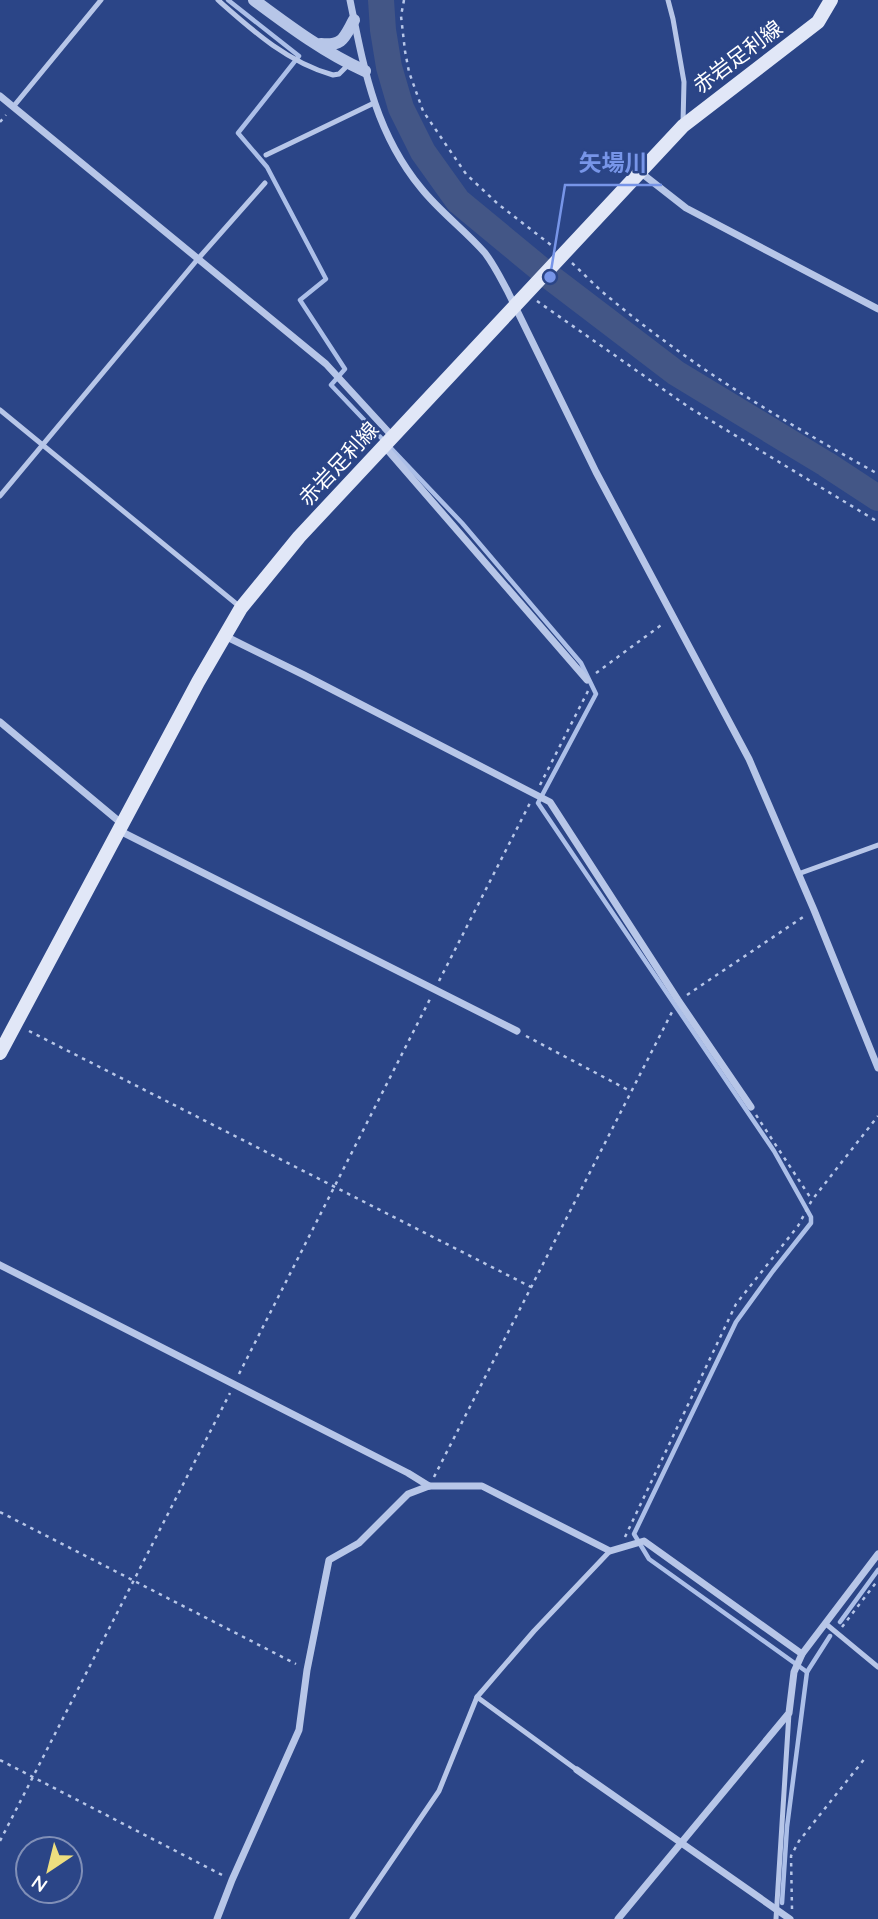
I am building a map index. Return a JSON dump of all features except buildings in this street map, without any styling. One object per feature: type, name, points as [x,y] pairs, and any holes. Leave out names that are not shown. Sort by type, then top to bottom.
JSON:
[{"type":"main road","name":"赤岩足利線","points":[[0,1052],[119,826],[241,608],[299,537],[514,308],[534,295],[561,256],[683,126],[818,22],[831,0]]},
{"type":"street","points":[[254,0],[317,44],[365,71]]},
{"type":"street","points":[[350,0],[374,103],[397,153],[410,173],[496,269],[596,472],[749,759],[878,1068]]},
{"type":"street","points":[[317,44],[340,43],[354,20]]},
{"type":"street","points":[[0,96],[326,364],[587,680]]},
{"type":"street","points":[[640,172],[686,208],[878,309]]},
{"type":"street","points":[[225,636],[550,802],[751,1107]]},
{"type":"street","points":[[0,722],[119,826],[517,1031]]},
{"type":"street","points":[[0,1265],[429,1486]]},
{"type":"street","points":[[217,1919],[299,1730],[307,1670],[329,1560],[359,1543],[408,1494],[429,1486],[482,1486],[610,1550],[644,1541],[802,1654]]},
{"type":"street","points":[[618,1919],[789,1713],[794,1672],[802,1654],[878,1554]]},
{"type":"street","points":[[577,1770],[777,1915],[791,1919]]},
{"type":"lane","points":[[13,107],[101,0]]},
{"type":"lane","points":[[218,0],[285,55],[333,75],[340,74],[349,64]]},
{"type":"lane","points":[[668,0],[684,82],[683,126]]},
{"type":"lane","points":[[266,155],[374,103]]},
{"type":"lane","points":[[0,496],[197,260],[265,183]]},
{"type":"lane","points":[[0,410],[241,608]]},
{"type":"lane","points":[[798,874],[878,845]]},
{"type":"lane","points":[[352,1919],[439,1791],[477,1697],[610,1550]]},
{"type":"lane","points":[[826,1624],[878,1667]]},
{"type":"lane","points":[[477,1697],[577,1770]]},
{"type":"lane","points":[[777,1915],[789,1713]]},
{"type":"path","points":[[404,0],[401,16],[410,72],[424,111],[466,174],[609,298],[668,344],[752,402],[878,474]]},
{"type":"path","points":[[534,295],[690,408],[878,522]]},
{"type":"path","points":[[0,1841],[589,690],[590,683],[587,680],[672,617]]},
{"type":"path","points":[[429,1486],[678,1000],[814,910]]},
{"type":"path","points":[[14,1024],[531,1287]]},
{"type":"path","points":[[517,1031],[630,1091]]},
{"type":"path","points":[[751,1107],[812,1200]]},
{"type":"path","points":[[620,1546],[728,1316],[798,1226],[812,1200],[878,1116]]},
{"type":"path","points":[[0,1512],[307,1670]]},
{"type":"path","points":[[838,1634],[878,1580]]},
{"type":"path","points":[[791,1919],[791,1856],[799,1841],[866,1757]]},
{"type":"path","points":[[0,1760],[232,1880]]},
{"type":"waterway","points":[[228,0],[299,56],[238,133],[267,167],[326,279],[300,300],[345,369],[331,385],[462,523],[581,663],[596,694],[538,803],[774,1151],[811,1217],[811,1223],[736,1322],[634,1534],[649,1559],[807,1672]]},
{"type":"waterway","points":[[381,0],[389,67],[401,108],[423,152],[458,201],[550,277],[676,373],[878,498]]},
{"type":"waterway","points":[[840,1622],[878,1570]]},
{"type":"waterway","points":[[782,1903],[787,1827],[807,1672],[830,1636]]},
{"type":"place","name":"矢場川","points":[[550,277]]}]
